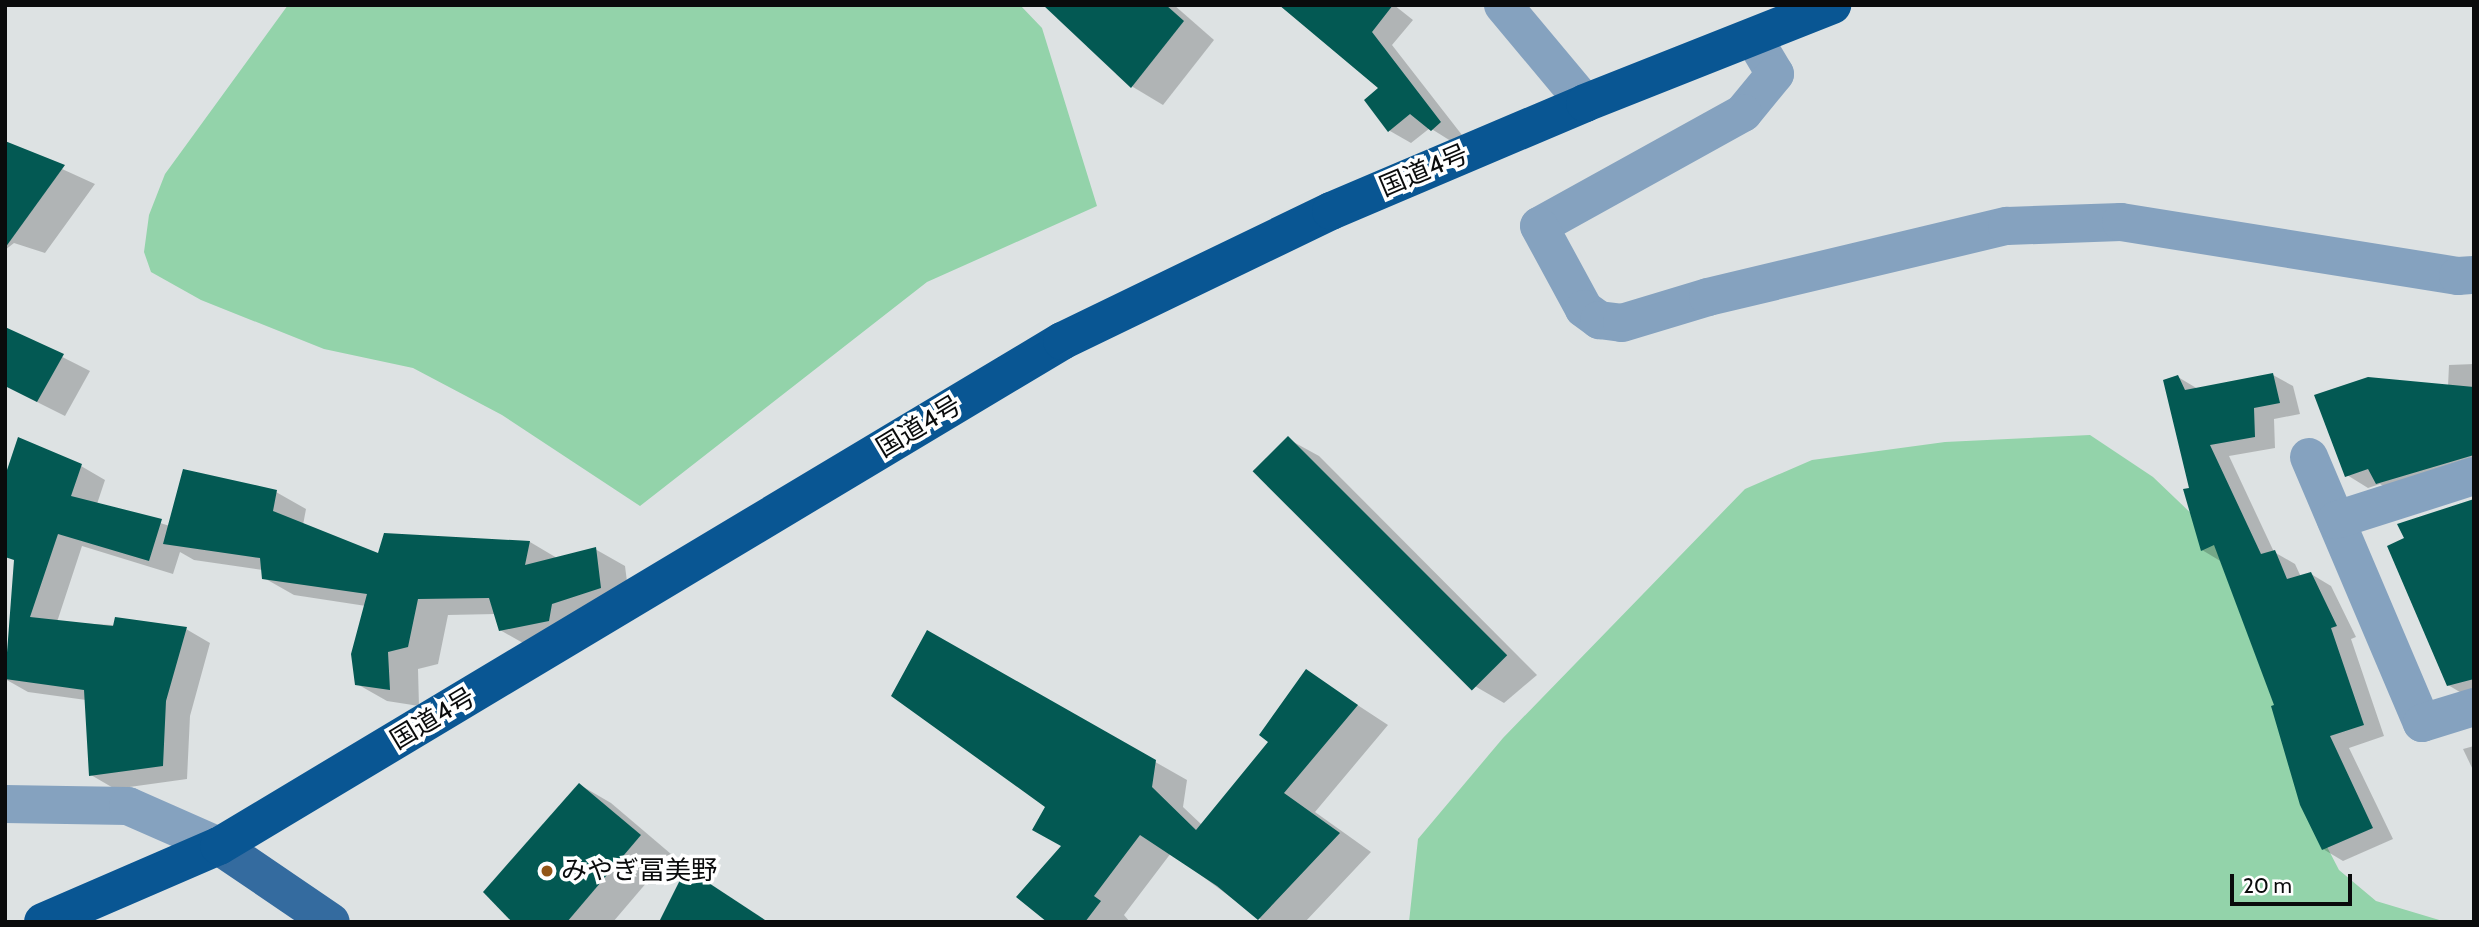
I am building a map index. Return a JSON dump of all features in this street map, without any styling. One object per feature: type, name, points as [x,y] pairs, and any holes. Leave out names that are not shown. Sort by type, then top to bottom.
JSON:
[{"type":"highway","name":"国道4号","points":[[43,922],[219,846],[1062,341],[1331,211],[1585,103],[1832,5]]},
{"type":"main road","points":[[219,846],[331,922]]},
{"type":"street","points":[[1503,5],[1585,103]]},
{"type":"street","points":[[1753,37],[1775,74],[1743,113],[1539,226],[1584,309],[1599,320],[1622,323],[1708,297],[2007,226],[2121,222],[2459,276],[2474,275]]},
{"type":"street","points":[[2309,457],[2422,723],[2474,706]]},
{"type":"street","points":[[2336,520],[2474,476]]},
{"type":"street","points":[[5,804],[128,806],[219,846]]},
{"type":"green space","points":[[288,5],[1020,5],[1042,28],[1097,206],[927,282],[640,506],[502,415],[413,368],[324,349],[201,300],[151,272],[144,252],[149,215],[165,174]]},
{"type":"green space","points":[[2090,435],[2153,477],[2242,562],[2310,814],[2339,870],[2376,901],[2446,922],[1409,922],[1418,839],[1503,738],[1745,489],[1812,460],[1945,442]]},
{"type":"building","points":[[1043,5],[1166,5],[1184,21],[1131,88]]},
{"type":"building","points":[[1279,5],[1393,5],[1372,32],[1441,122],[1431,131],[1410,114],[1388,132],[1364,100],[1378,88]]},
{"type":"building","points":[[5,141],[65,165],[5,248]]},
{"type":"building","points":[[5,327],[64,354],[37,402],[5,386]]},
{"type":"building","points":[[2273,373],[2280,403],[2254,408],[2255,437],[2210,445],[2261,554],[2275,550],[2287,579],[2311,572],[2337,626],[2331,628],[2364,725],[2330,736],[2373,828],[2322,850],[2300,805],[2271,706],[2274,705],[2214,545],[2201,551],[2183,489],[2189,488],[2163,380],[2178,375],[2185,390]]},
{"type":"building","points":[[2368,377],[2474,387],[2474,455],[2376,484],[2368,469],[2345,477],[2314,395]]},
{"type":"building","points":[[1288,436],[1507,655],[1472,691],[1253,471]]},
{"type":"building","points":[[18,437],[82,464],[71,496],[162,519],[149,561],[58,534],[30,617],[113,626],[115,617],[187,627],[166,701],[163,766],[89,776],[84,690],[5,679],[14,560],[5,557],[5,476]]},
{"type":"building","points":[[183,469],[277,490],[273,511],[378,553],[384,533],[530,541],[525,565],[596,547],[601,588],[552,604],[549,621],[499,631],[489,598],[418,599],[408,647],[388,652],[390,690],[355,685],[351,654],[367,594],[262,579],[260,558],[163,544]]},
{"type":"building","points":[[2474,499],[2474,679],[2447,686],[2387,546],[2404,538],[2397,524]]},
{"type":"building","points":[[927,630],[1156,760],[1152,787],[1196,830],[1268,742],[1259,735],[1306,669],[1358,705],[1284,793],[1340,833],[1258,920],[1217,886],[1140,835],[1094,896],[1101,901],[1085,922],[1047,922],[1016,897],[1061,846],[1032,830],[1045,807],[891,696]]},
{"type":"building","points":[[579,783],[641,835],[567,922],[512,922],[483,892]]},
{"type":"building","points":[[686,868],[768,922],[659,922]]},
{"type":"place","name":"みやぎ冨美野","points":[[547,871]]}]
